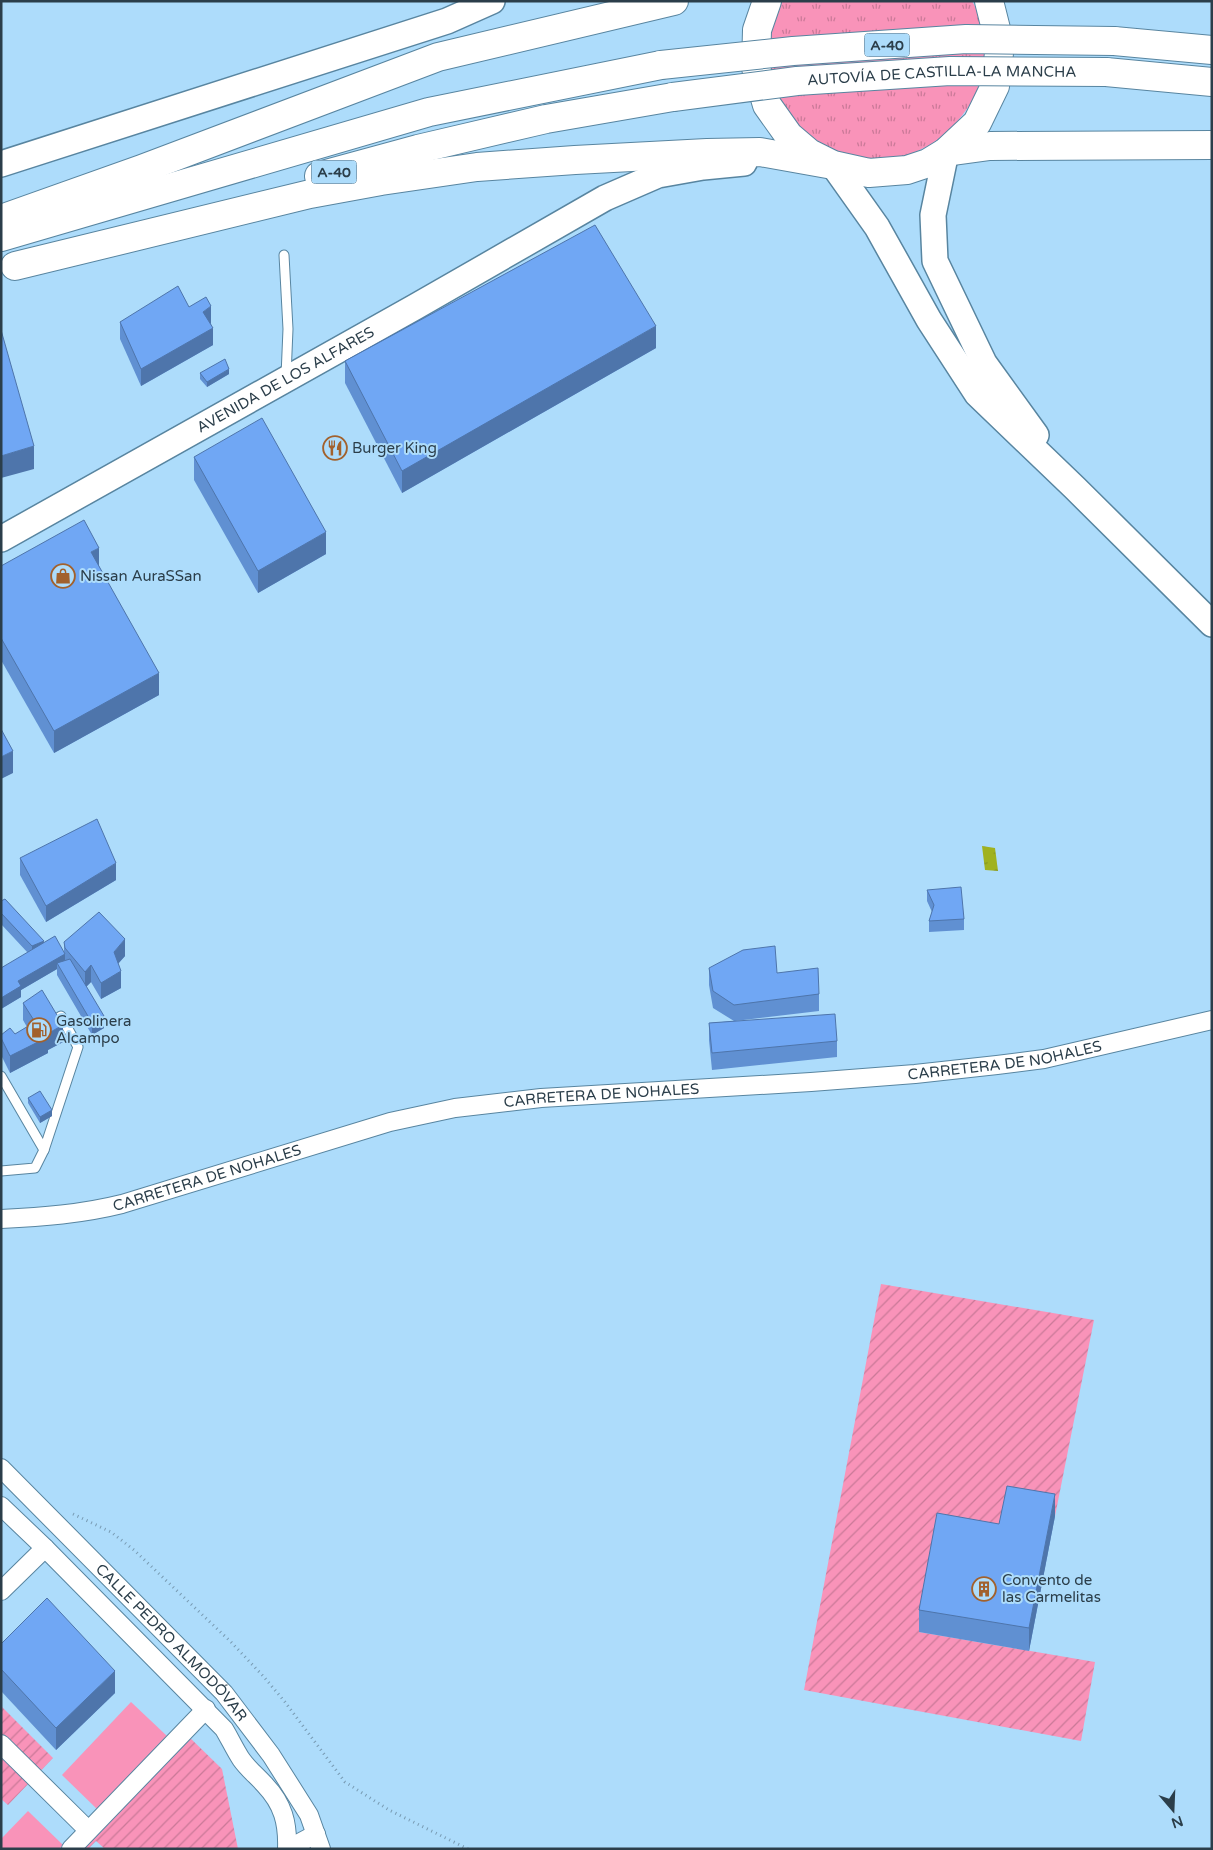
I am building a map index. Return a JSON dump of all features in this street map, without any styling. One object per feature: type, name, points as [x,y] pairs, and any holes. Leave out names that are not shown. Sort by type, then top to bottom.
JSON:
[{"type":"highway","points":[[1,218],[142,169],[438,57],[674,1]]},
{"type":"highway","points":[[767,1],[757,30],[756,68],[767,105],[789,136],[809,153],[833,165]]},
{"type":"highway","points":[[8,268],[310,194],[477,167],[707,153],[760,152],[869,173],[907,170],[928,163],[946,152],[976,123],[995,86],[1000,45],[989,1]]},
{"type":"highway","name":"AUTOVÍA DE CASTILLA-LA MANCHA","points":[[1,237],[429,112],[661,65],[793,50],[966,40],[1114,41],[1212,50]]},
{"type":"highway","name":"AUTOVÍA DE CASTILLA-LA MANCHA","points":[[8,268],[265,191],[418,149],[546,119],[672,97],[797,81],[950,71],[1106,72],[1212,82]]},
{"type":"highway","points":[[946,152],[990,146],[1212,145]]},
{"type":"street","points":[[1,164],[447,21],[492,1]]},
{"type":"street","points":[[946,152],[933,215],[936,261],[984,363],[1075,488]]},
{"type":"street","name":"AVENIDA DE LOS ALFARES","points":[[1,539],[605,198],[658,175],[792,158]]},
{"type":"street","points":[[833,165],[877,226],[929,320],[976,394],[1075,488],[1212,624]]},
{"type":"street","name":"CARRETERA DE NOHALES","points":[[1,1219],[64,1215],[122,1204],[390,1122],[455,1108],[541,1098],[811,1082],[998,1065],[1044,1059],[1212,1020]]},
{"type":"street","name":"CALLE PEDRO ALMODÓVAR","points":[[1,1468],[224,1692],[272,1755],[309,1815],[318,1842]]},
{"type":"street","name":"CALLE PEDRO ALMODÓVAR","points":[[1,1506],[224,1729],[241,1759],[254,1775],[266,1785],[280,1804],[287,1825],[288,1849]]},
{"type":"street","points":[[1,1591],[45,1548]]},
{"type":"street","points":[[71,1849],[206,1709]]},
{"type":"street","points":[[1,1744],[88,1830]]},
{"type":"street","points":[[288,1849],[318,1842]]},
{"type":"lane","points":[[284,255],[288,328],[286,378]]},
{"type":"lane","points":[[1,1171],[35,1168],[44,1150],[78,1047],[61,1016],[39,1029]]},
{"type":"lane","points":[[1,1076],[44,1150]]},
{"type":"path","points":[[70,1513],[78,1515],[111,1532],[127,1544],[231,1642],[280,1696],[346,1782],[389,1810],[468,1849]]},
{"type":"green space","points":[[781,1],[972,1],[982,25],[984,42],[983,67],[976,93],[968,108],[950,129],[920,150],[889,159],[857,157],[827,146],[801,127],[781,102],[770,70],[770,34]]},
{"type":"green space","points":[[881,1284],[1094,1320],[1055,1516],[999,1546],[919,1632],[1095,1662],[1081,1741],[804,1690]]},
{"type":"green space","points":[[131,1702],[167,1736],[97,1809],[62,1775]]},
{"type":"green space","points":[[1,1706],[53,1758],[8,1805],[1,1799]]},
{"type":"green space","points":[[186,1734],[222,1769],[238,1849],[105,1849],[96,1841],[88,1849],[75,1849]]},
{"type":"green space","points":[[28,1811],[63,1845],[59,1849],[1,1849],[1,1839]]},
{"type":"water","points":[[982,846],[995,848],[998,871],[985,870]]},
{"type":"building","points":[[595,225],[656,326],[402,471],[345,361]]},
{"type":"building","points":[[178,286],[189,307],[206,297],[211,306],[203,312],[213,328],[141,369],[120,322]]},
{"type":"building","points":[[1,330],[34,446],[1,456]]},
{"type":"building","points":[[225,359],[229,369],[207,382],[200,373]]},
{"type":"building","points":[[262,418],[326,532],[258,571],[194,457]]},
{"type":"building","points":[[84,520],[99,548],[91,552],[159,673],[54,731],[1,638],[1,566]]},
{"type":"building","points":[[1,729],[13,751],[1,757]]},
{"type":"building","points":[[97,819],[116,863],[46,906],[20,858]]},
{"type":"building","points":[[961,887],[964,919],[929,921],[934,905],[927,890]]},
{"type":"building","points":[[5,899],[44,941],[32,946],[1,913],[1,901]]},
{"type":"building","points":[[99,912],[125,939],[114,952],[121,971],[101,983],[91,965],[85,972],[65,948],[64,942]]},
{"type":"building","points":[[55,936],[65,954],[18,981],[21,986],[1,998],[1,968]]},
{"type":"building","points":[[775,946],[777,973],[818,968],[819,994],[734,1005],[713,991],[709,968],[743,950]]},
{"type":"building","points":[[70,959],[104,1016],[92,1023],[57,963]]},
{"type":"building","points":[[42,990],[63,1025],[47,1034],[48,1037],[10,1056],[1,1035],[10,1028],[15,1034],[35,1022],[23,1003]]},
{"type":"building","points":[[835,1014],[837,1041],[712,1053],[709,1023]]},
{"type":"building","points":[[40,1091],[52,1110],[40,1117],[28,1098]]},
{"type":"building","name":"Convento de las Carmelitas","points":[[1007,1486],[1055,1494],[1029,1628],[919,1610],[937,1513],[999,1524]]},
{"type":"building","points":[[47,1598],[115,1671],[56,1728],[1,1669],[1,1644]]},
{"type":"place","name":"Burger King","points":[[335,448]]},
{"type":"place","name":"Nissan AuraSSan","points":[[63,576]]},
{"type":"place","name":"Gasolinera Alcampo","points":[[39,1030]]},
{"type":"place","name":"Convento de las Carmelitas","points":[[984,1589]]}]
